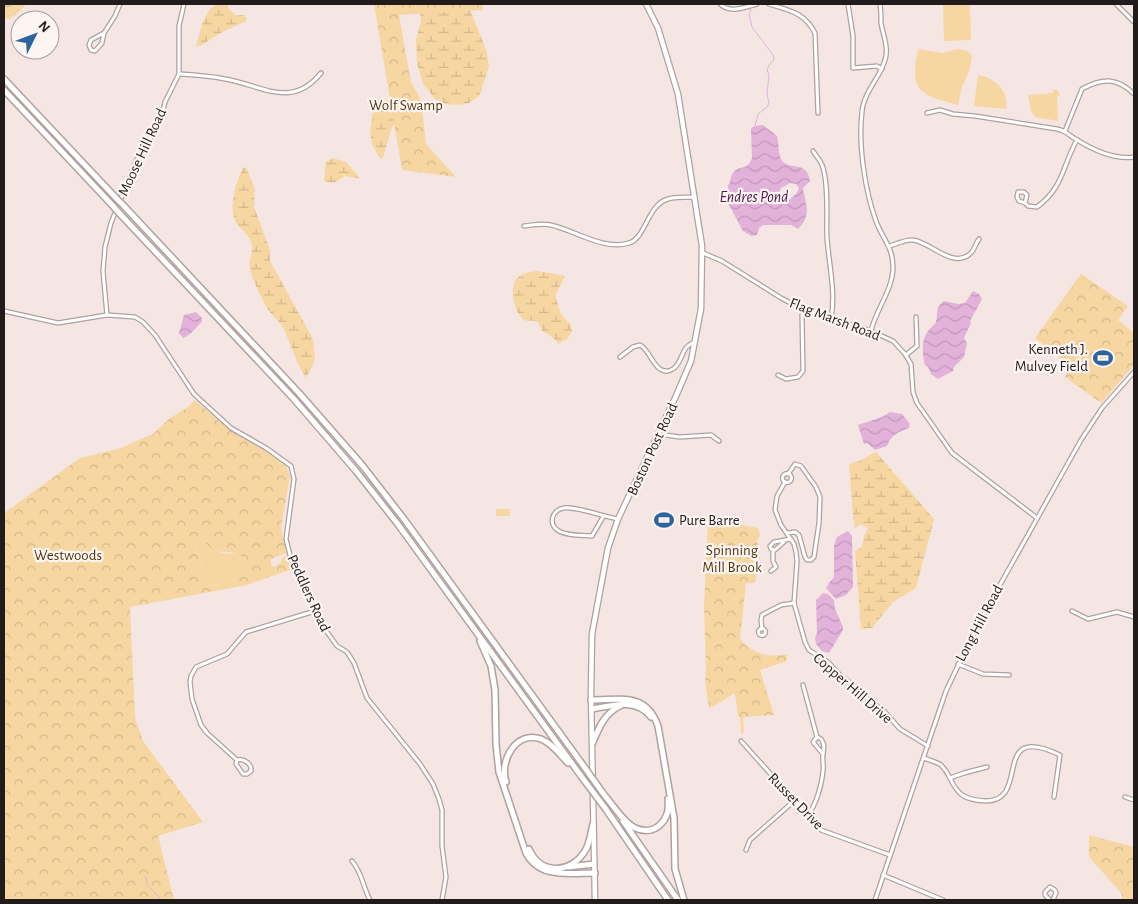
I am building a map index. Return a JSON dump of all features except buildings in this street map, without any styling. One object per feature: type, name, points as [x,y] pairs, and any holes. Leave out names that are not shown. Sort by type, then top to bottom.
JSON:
[{"type":"highway","points":[[4,79],[299,393],[362,465],[404,518],[678,900]]},
{"type":"highway","points":[[4,90],[328,437],[397,523],[605,808],[668,900]]},
{"type":"highway","points":[[474,629],[491,666],[495,690],[496,744],[499,772],[526,853],[530,861],[543,870],[594,873]]},
{"type":"highway","points":[[591,700],[636,701],[650,709],[654,716],[658,726],[675,825],[675,869],[684,900]]},
{"type":"highway","points":[[592,709],[626,704],[637,705],[645,709],[651,716],[669,802],[666,819],[652,829],[634,828],[605,796]]},
{"type":"highway","points":[[593,742],[600,724],[612,710],[626,704]]},
{"type":"highway","points":[[581,776],[548,743],[538,738],[518,743],[510,750],[503,768],[530,852],[539,864],[546,868],[555,869],[594,864]]},
{"type":"highway","points":[[555,869],[570,865],[579,859],[586,850],[593,824]]},
{"type":"main road","name":"Boston Post Road","points":[[596,900],[591,700],[592,634],[608,548],[618,519],[687,370],[696,342],[701,309],[703,254],[696,197],[678,94],[658,28],[646,4]]},
{"type":"street","points":[[104,32],[102,43],[96,51],[91,50],[90,40],[110,26],[120,4]]},
{"type":"street","name":"Moose Hill Road","points":[[107,315],[103,271],[105,247],[111,223],[136,161],[161,119],[165,102],[179,74],[179,26],[184,4]]},
{"type":"street","points":[[720,4],[731,9],[741,9],[757,4]]},
{"type":"street","points":[[769,4],[799,15],[809,22],[815,32],[818,113]]},
{"type":"street","points":[[848,4],[853,68],[877,66],[882,69]]},
{"type":"street","points":[[871,331],[873,320],[892,279],[893,265],[890,246],[876,224],[868,200],[862,139],[862,111],[867,94],[882,69],[887,52],[881,23],[880,4]]},
{"type":"street","points":[[1116,4],[1134,22]]},
{"type":"street","points":[[179,74],[225,79],[271,92],[287,92],[308,87],[321,73]]},
{"type":"street","points":[[1065,131],[1082,89],[1092,84],[1119,82],[1126,85],[1134,94]]},
{"type":"street","points":[[927,113],[940,110],[950,114],[980,116],[1065,131],[1077,140],[1117,158],[1134,157]]},
{"type":"street","points":[[1025,203],[1028,206],[1037,207],[1045,201],[1058,185],[1065,172],[1069,156],[1077,140]]},
{"type":"street","points":[[813,151],[823,167],[833,310],[831,319]]},
{"type":"street","points":[[524,226],[551,225],[598,242],[616,245],[631,243],[640,233],[658,204],[667,199],[696,197]]},
{"type":"street","points":[[890,246],[911,239],[928,245],[949,258],[962,258],[971,253],[979,239]]},
{"type":"street","name":"Flag Marsh Road","points":[[703,254],[722,261],[803,310],[871,331],[892,341],[906,355]]},
{"type":"street","points":[[778,375],[786,378],[798,378],[803,371],[803,310]]},
{"type":"street","points":[[4,311],[58,323],[107,315]]},
{"type":"street","name":"Peddlers Road","points":[[107,315],[135,317],[144,322],[155,335],[194,394],[231,428],[266,448],[291,466],[294,479],[286,539],[291,559],[302,576],[315,611],[329,637],[337,646],[348,652],[367,698],[420,764],[433,784],[442,810],[442,846],[446,877],[442,900]]},
{"type":"street","points":[[916,317],[917,346],[906,355],[911,364],[913,392],[917,403],[952,453],[1037,518]]},
{"type":"street","points":[[620,358],[633,347],[640,345],[647,350],[655,365],[667,371],[672,370],[677,365],[686,346],[696,342]]},
{"type":"street","name":"Long Hill Road","points":[[875,900],[946,691],[958,664],[1089,427],[1102,408],[1134,372]]},
{"type":"street","points":[[658,434],[680,437],[711,435],[719,441]]},
{"type":"street","points":[[787,533],[795,532],[799,535],[804,557],[807,560],[811,560],[814,557],[819,523],[819,493],[801,466],[795,464],[788,474],[783,477],[785,482],[789,483],[792,479],[788,474]]},
{"type":"street","name":"Copper Hill Drive","points":[[785,482],[776,501],[775,510],[777,518],[794,544],[797,561],[794,603],[809,650],[828,662],[870,702],[884,711],[900,729],[928,746]]},
{"type":"street","points":[[603,517],[592,536],[561,532],[553,525],[552,519],[553,513],[566,507],[618,519]]},
{"type":"street","points":[[771,571],[776,567],[772,561],[773,550],[770,546],[790,539]]},
{"type":"street","points":[[773,550],[785,541]]},
{"type":"street","points":[[762,629],[762,615],[781,605],[794,603]]},
{"type":"street","points":[[237,760],[236,764],[243,774],[251,772],[252,767],[249,763],[240,759],[237,760],[207,733],[201,725],[192,699],[191,676],[196,668],[227,654],[246,632],[315,611]]},
{"type":"street","points":[[1072,611],[1088,620],[1117,612],[1134,618]]},
{"type":"street","points":[[958,664],[983,674],[1008,675]]},
{"type":"street","points":[[803,684],[817,737],[823,742],[825,747],[822,781],[814,805],[807,816]]},
{"type":"street","points":[[817,737],[813,742],[814,746],[823,754]]},
{"type":"street","name":"Russet Drive","points":[[741,741],[821,830],[890,856]]},
{"type":"street","points":[[924,758],[942,766],[956,791],[961,795],[994,800],[1008,789],[1013,764],[1018,754],[1027,747],[1035,746],[1060,755],[1054,797]]},
{"type":"street","points":[[950,778],[987,767]]},
{"type":"street","points":[[1125,796],[1134,800]]},
{"type":"street","points":[[746,850],[750,840],[794,801]]},
{"type":"street","points":[[352,861],[358,867],[364,889],[370,900]]},
{"type":"street","points":[[883,875],[943,900]]},
{"type":"green space","points":[[4,4],[27,4],[20,10],[10,10],[10,19],[4,18]]},
{"type":"green space","points":[[220,4],[226,5],[235,15],[243,15],[247,18],[245,22],[222,32],[200,46],[196,46],[206,15],[215,6]]},
{"type":"green space","name":"Wolf Swamp","points":[[374,4],[483,4],[483,10],[399,15],[411,82],[421,100],[426,144],[456,177],[402,170]]},
{"type":"green space","name":"Wolf Swamp","points":[[465,4],[469,7],[487,52],[489,67],[479,96],[469,103],[460,105],[445,104],[435,99],[423,84],[417,63],[416,40],[421,21],[420,12]]},
{"type":"green space","points":[[943,4],[970,4],[971,40],[944,41]]},
{"type":"green space","points":[[918,49],[943,53],[957,49],[968,51],[972,56],[970,69],[962,87],[958,105],[934,98],[920,89],[915,75]]},
{"type":"green space","points":[[978,75],[990,79],[1000,86],[1005,96],[1006,109],[974,106]]},
{"type":"green space","points":[[1053,90],[1058,90],[1060,96],[1057,96],[1058,121],[1035,117],[1031,111],[1028,95],[1053,93]]},
{"type":"green space","points":[[373,98],[384,99],[394,104],[398,118],[392,127],[383,158],[381,159],[375,151],[371,136]]},
{"type":"green space","points":[[333,158],[346,162],[361,179],[345,176],[334,183],[324,181],[326,162]]},
{"type":"green space","points":[[246,167],[255,189],[254,207],[270,250],[270,261],[313,339],[315,355],[313,365],[306,378],[284,329],[269,311],[258,290],[251,273],[251,243],[234,218],[235,188],[243,168]]},
{"type":"green space","points":[[538,271],[565,276],[556,294],[556,299],[561,314],[571,325],[572,331],[568,338],[559,344],[542,331],[538,322],[523,319],[515,307],[513,291],[516,280],[524,274]]},
{"type":"green space","points":[[1081,274],[1128,306],[1118,320],[1134,333],[1134,365],[1101,403],[1065,377],[1070,366],[1035,338]]},
{"type":"green space","name":"Westwoods","points":[[195,400],[225,426],[269,453],[286,466],[290,477],[281,527],[285,549],[292,569],[247,585],[130,607],[135,717],[143,741],[203,822],[158,836],[174,900],[4,900],[4,513],[80,458],[118,449],[153,434],[170,418],[187,408]],"holes":[[[197,540],[206,544],[214,552],[230,552],[242,557],[245,559],[243,567],[231,573],[219,584],[211,586],[203,577],[195,545]],[[286,553],[287,555],[282,558],[281,562],[275,567],[272,566],[271,559]]]},
{"type":"green space","points":[[876,452],[934,519],[916,588],[893,602],[872,628],[861,629],[855,551],[862,547],[868,528],[861,524],[854,528],[849,464]]},
{"type":"green space","points":[[496,509],[510,509],[510,516],[496,516]]},
{"type":"green space","name":"Spinning Mill Brook","points":[[708,519],[758,528],[760,535],[757,540],[760,558],[755,583],[746,583],[740,639],[750,648],[761,654],[787,654],[787,661],[760,670],[774,715],[743,717],[744,733],[741,733],[735,693],[709,709],[705,681],[704,607]]},
{"type":"green space","points":[[197,540],[215,551],[236,554],[242,557],[245,559],[244,565],[240,571],[233,572],[219,584],[211,586],[203,577],[195,544]]},
{"type":"green space","points":[[1089,835],[1134,847],[1134,900],[1122,900],[1122,894],[1089,857]]},
{"type":"water","name":"Endres Pond","points":[[763,125],[777,136],[780,157],[784,163],[801,168],[808,174],[810,181],[803,188],[807,215],[798,229],[791,225],[763,225],[759,228],[757,235],[751,236],[743,231],[728,203],[728,185],[732,175],[738,169],[748,165],[752,158],[751,128]],"holes":[[[790,183],[796,184],[799,188],[797,193],[789,200],[782,198],[779,194],[781,188]]]},
{"type":"water","points":[[973,291],[979,294],[982,299],[970,321],[971,323],[964,338],[967,343],[964,357],[954,367],[953,371],[938,379],[931,374],[925,365],[924,339],[928,331],[935,324],[938,308],[944,301],[958,304],[965,303]]},
{"type":"water","points":[[196,312],[202,318],[202,322],[183,338],[179,333],[184,315]]},
{"type":"water","points":[[890,412],[902,414],[910,424],[909,428],[895,434],[887,446],[875,450],[867,443],[864,444],[858,425],[882,417]]},
{"type":"water","points":[[848,531],[852,536],[853,587],[846,595],[836,599],[826,588],[834,577],[834,545],[837,537]]},
{"type":"water","points":[[823,593],[828,594],[834,600],[835,609],[843,627],[829,653],[822,651],[816,644],[815,638],[817,633],[816,600]]},
{"type":"waterway","points":[[749,4],[752,27],[773,55],[774,60],[767,70],[769,75],[767,94],[769,103],[758,114],[755,126]]},
{"type":"waterway","points":[[145,876],[148,886],[159,897],[158,900]]},
{"type":"place","name":"Kenneth J. Mulvey Field","points":[[1103,358]]},
{"type":"place","name":"Pure Barre","points":[[664,520]]}]
